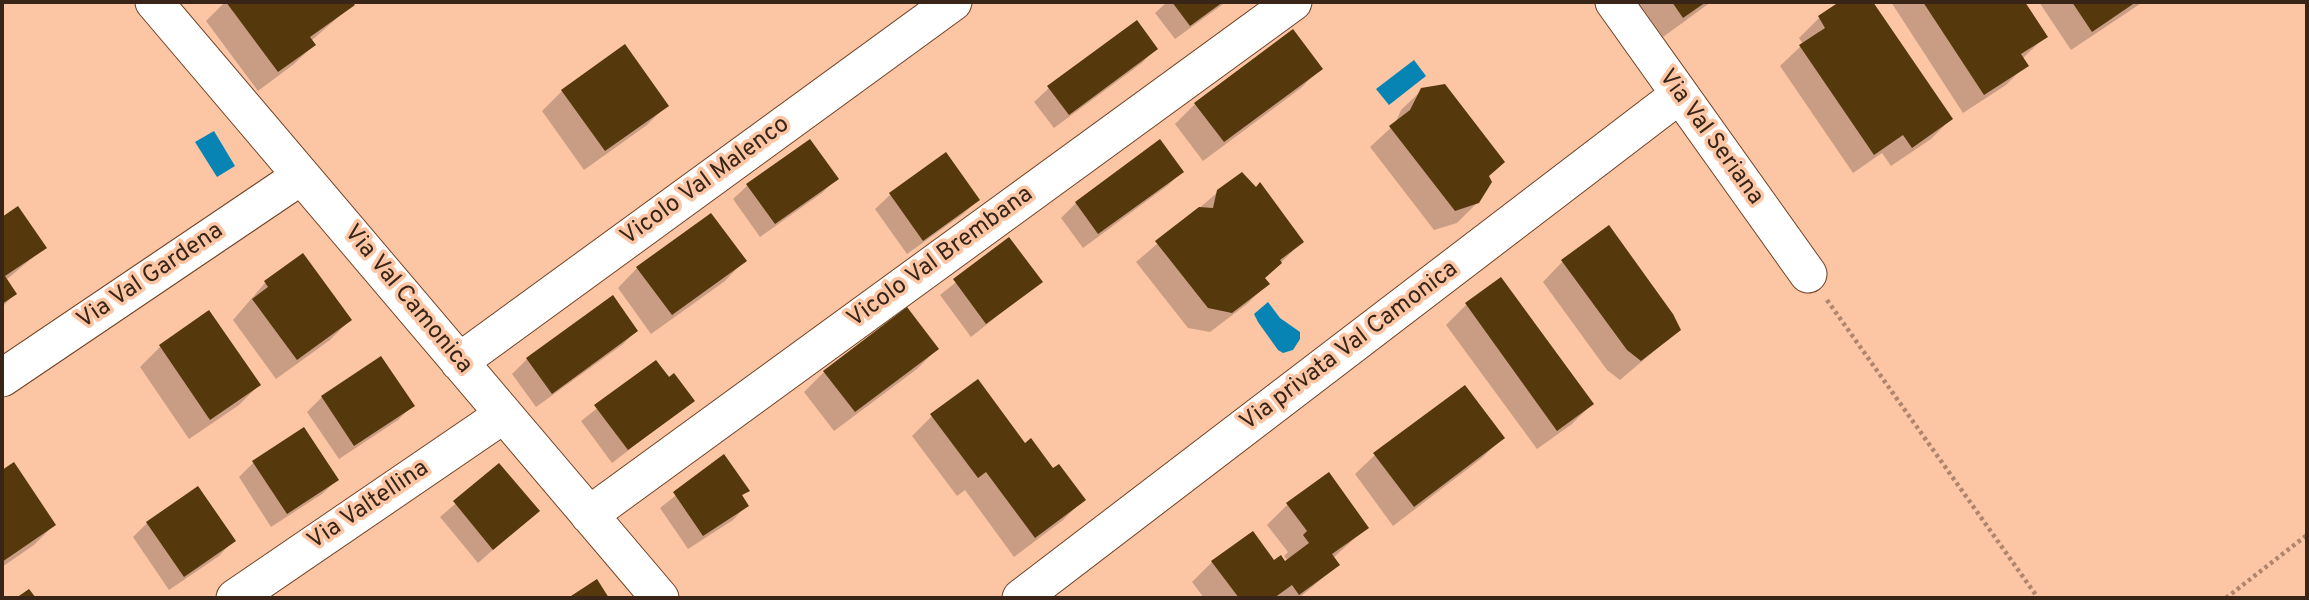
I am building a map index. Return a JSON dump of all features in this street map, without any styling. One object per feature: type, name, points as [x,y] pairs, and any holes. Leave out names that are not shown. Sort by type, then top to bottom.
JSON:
[{"type":"street","name":"Via Val Camonica","points":[[154,2],[660,598]]},
{"type":"street","name":"Vicolo Val Malenco","points":[[459,362],[953,2]]},
{"type":"street","name":"Vicolo Val Brembana","points":[[589,515],[1293,2]]},
{"type":"street","name":"Via Val Seriana","points":[[1614,2],[1808,274]]},
{"type":"street","name":"Via privata Val Camonica","points":[[1021,598],[1679,95]]},
{"type":"street","name":"Via Val Gardena","points":[[2,378],[301,176]]},
{"type":"street","name":"Via Valtellina","points":[[235,598],[503,415]]},
{"type":"path","points":[[1808,274],[2038,598]]},
{"type":"path","points":[[2226,598],[2307,535]]},
{"type":"water","points":[[1414,60],[1426,76],[1389,105],[1376,89]]},
{"type":"water","points":[[214,131],[235,166],[217,177],[195,142]]},
{"type":"water","points":[[1268,302],[1280,318],[1300,332],[1300,339],[1293,350],[1283,353],[1278,350],[1258,322],[1254,314]]},
{"type":"building","points":[[226,2],[352,2],[355,5],[310,37],[316,45],[278,72]]},
{"type":"building","points":[[1172,2],[1223,2],[1190,26]]},
{"type":"building","points":[[1672,2],[1706,2],[1683,18]]},
{"type":"building","points":[[1839,2],[1873,2],[1953,119],[1912,148],[1903,135],[1874,155],[1799,45],[1825,28],[1818,16]]},
{"type":"building","points":[[1923,2],[2025,2],[2048,37],[2021,54],[2029,66],[1984,95]]},
{"type":"building","points":[[2072,2],[2136,2],[2092,32]]},
{"type":"building","points":[[1137,20],[1158,49],[1069,115],[1047,86]]},
{"type":"building","points":[[1293,29],[1323,69],[1224,142],[1194,103]]},
{"type":"building","points":[[625,44],[669,106],[605,151],[561,90]]},
{"type":"building","points":[[1445,84],[1505,162],[1489,176],[1492,182],[1479,203],[1455,211],[1389,126],[1410,110],[1421,88]]},
{"type":"building","points":[[810,139],[839,179],[775,224],[746,184]]},
{"type":"building","points":[[1160,139],[1184,172],[1098,234],[1075,202]]},
{"type":"building","points":[[946,152],[980,200],[923,241],[889,193]]},
{"type":"building","points":[[1242,172],[1256,187],[1260,182],[1304,242],[1280,260],[1282,263],[1265,278],[1270,284],[1232,313],[1208,308],[1155,241],[1199,207],[1213,208],[1217,190]]},
{"type":"building","points":[[18,206],[47,248],[5,276],[17,294],[2,304],[2,217]]},
{"type":"building","points":[[711,213],[747,261],[672,315],[636,267]]},
{"type":"building","points":[[1609,225],[1673,314],[1681,330],[1641,361],[1627,350],[1561,260]]},
{"type":"building","points":[[1009,237],[1043,282],[986,324],[953,279]]},
{"type":"building","points":[[303,253],[352,320],[297,360],[252,299],[268,287],[264,281]]},
{"type":"building","points":[[1501,277],[1594,404],[1557,431],[1465,303]]},
{"type":"building","points":[[613,295],[638,331],[552,394],[526,358]]},
{"type":"building","points":[[907,307],[939,349],[855,412],[823,371]]},
{"type":"building","points":[[209,310],[261,385],[210,420],[159,345]]},
{"type":"building","points":[[381,356],[415,406],[354,446],[321,396]]},
{"type":"building","points":[[656,360],[669,377],[674,373],[695,401],[628,450],[594,405]]},
{"type":"building","points":[[978,379],[1025,443],[1031,438],[1053,468],[1059,464],[1086,500],[1035,538],[986,472],[978,478],[930,414]]},
{"type":"building","points":[[1465,385],[1505,438],[1414,507],[1373,453]]},
{"type":"building","points":[[304,427],[339,480],[287,514],[252,461]]},
{"type":"building","points":[[724,454],[750,491],[742,495],[749,506],[703,536],[673,492]]},
{"type":"building","points":[[14,462],[56,525],[2,562],[2,470]]},
{"type":"building","points":[[499,463],[540,511],[493,550],[453,501]]},
{"type":"building","points":[[1329,472],[1369,528],[1332,554],[1340,565],[1299,595],[1292,585],[1274,598],[1239,598],[1211,561],[1253,531],[1274,560],[1281,555],[1285,561],[1309,543],[1303,535],[1307,531],[1286,503]]},
{"type":"building","points":[[198,486],[236,541],[184,577],[146,522]]},
{"type":"building","points":[[597,579],[609,598],[568,598]]},
{"type":"building","points":[[29,589],[36,598],[16,598]]}]
